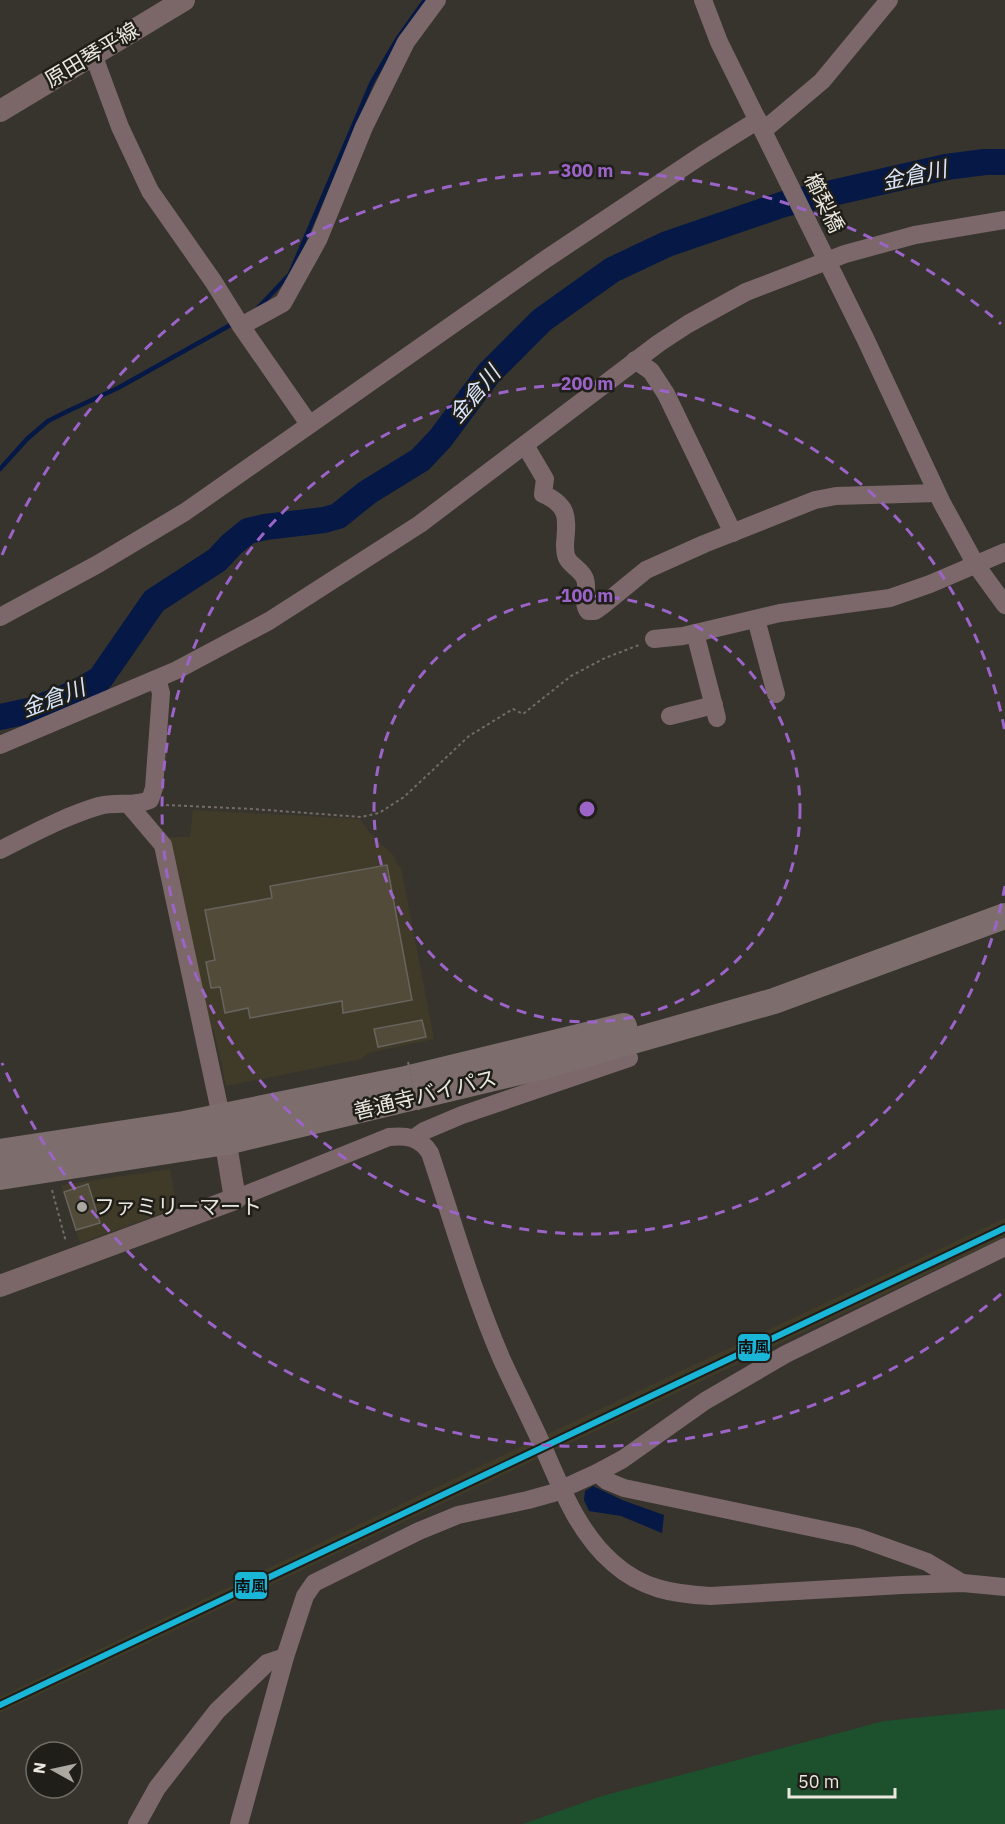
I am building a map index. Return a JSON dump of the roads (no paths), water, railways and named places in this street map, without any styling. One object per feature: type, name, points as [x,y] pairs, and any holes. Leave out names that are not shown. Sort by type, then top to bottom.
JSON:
[{"type":"highway","name":"善通寺バイパス","points":[[0,1177],[226,1142],[548,1065],[774,1001],[1005,916]]},
{"type":"highway","name":"善通寺バイパス","points":[[0,1152],[166,1127],[406,1079],[676,1014],[841,978]]},
{"type":"main road","name":"原田琴平線","points":[[0,111],[184,0]]},
{"type":"main road","points":[[0,1286],[235,1199],[221,1116]]},
{"type":"street","points":[[238,323],[283,303],[318,240],[364,128],[406,42],[437,0]]},
{"type":"street","name":"櫛梨橋","points":[[703,0],[719,42],[781,165],[937,493],[976,565],[1005,605]]},
{"type":"street","points":[[0,617],[98,564],[185,512],[546,259],[702,155],[761,125],[822,81],[889,0]]},
{"type":"street","points":[[93,54],[120,127],[150,190],[213,281],[238,323],[309,424]]},
{"type":"street","points":[[0,745],[177,670],[269,621],[420,524],[635,360],[688,324],[746,292],[845,254],[915,235],[1005,220]]},
{"type":"street","points":[[635,360],[651,371],[666,394],[733,533]]},
{"type":"street","points":[[525,445],[546,479],[543,494],[553,498],[567,519],[565,554],[567,560],[585,576],[584,605],[588,611],[602,606],[646,570],[704,544],[815,500],[836,496],[937,493]]},
{"type":"street","points":[[654,639],[695,633],[780,613],[890,598],[930,584],[1005,552]]},
{"type":"street","points":[[756,619],[776,694]]},
{"type":"street","points":[[670,716],[716,711],[695,633]]},
{"type":"street","points":[[0,850],[68,818],[101,806],[118,803],[134,804],[150,800],[154,788],[161,693],[157,679]]},
{"type":"street","points":[[134,804],[163,845],[221,1116]]},
{"type":"street","points":[[414,1138],[424,1131],[462,1115],[629,1058]]},
{"type":"street","points":[[235,1199],[389,1137],[414,1138],[426,1147],[491,1332],[561,1489],[594,1543],[612,1563],[633,1578],[656,1589],[710,1596],[963,1583],[1005,1587]]},
{"type":"street","points":[[239,1824],[285,1657],[305,1596],[314,1583],[419,1531],[458,1515],[528,1500],[597,1473],[623,1459],[705,1401],[786,1354],[1005,1247]]},
{"type":"street","points":[[597,1473],[607,1481],[624,1488],[857,1537],[927,1562],[963,1583]]},
{"type":"street","points":[[137,1824],[157,1788],[218,1711],[267,1663],[285,1657]]},
{"type":"water","points":[[593,1486],[622,1500],[664,1515],[662,1533],[621,1516],[589,1511],[584,1500],[585,1491]]},
{"type":"waterway","points":[[257,309],[290,274],[372,82],[398,38],[425,0]]},
{"type":"waterway","name":"金倉川","points":[[0,717],[33,710],[78,692],[100,679],[154,601],[217,560],[248,531],[338,516],[368,492],[420,460],[440,439],[489,373],[542,320],[612,270],[667,244],[784,204],[946,167],[1005,162]]},
{"type":"waterway","points":[[0,469],[27,439],[48,421],[118,388],[234,323]]},
{"type":"place","name":"ファミリーマート","points":[[82,1207]]}]
